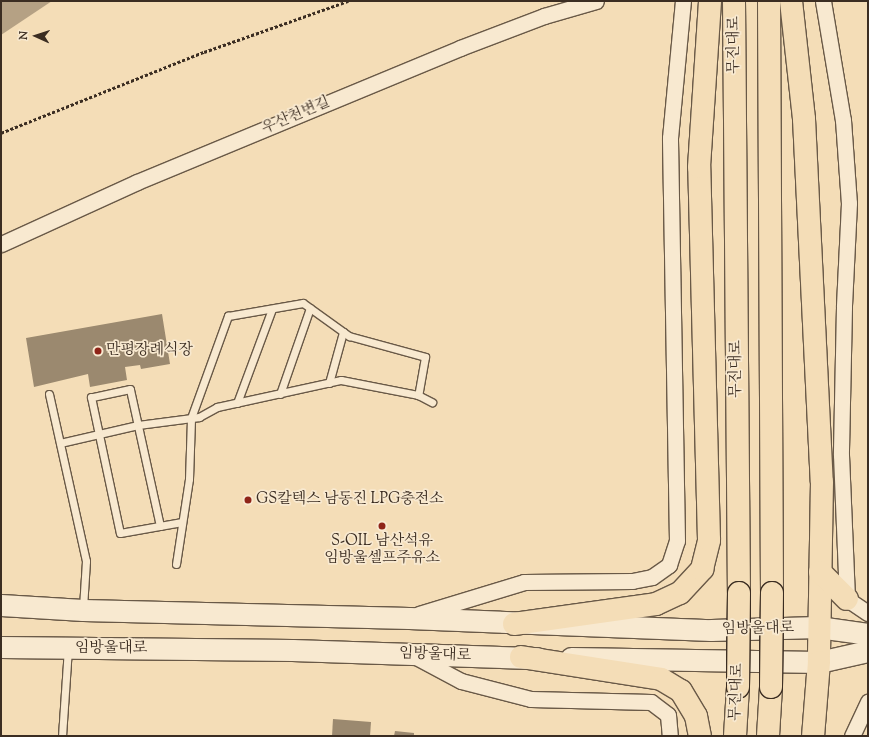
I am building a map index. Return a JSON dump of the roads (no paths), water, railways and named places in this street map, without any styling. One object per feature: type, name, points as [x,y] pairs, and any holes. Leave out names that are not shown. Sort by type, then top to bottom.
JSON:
[{"type":"highway","points":[[514,624],[656,604],[680,593],[702,569],[709,540],[699,167],[710,1]]},
{"type":"highway","name":"무진대로","points":[[734,1],[739,593],[738,687],[735,736]]},
{"type":"highway","points":[[768,736],[771,687],[772,593],[769,1]]},
{"type":"highway","points":[[791,1],[806,142],[822,482],[818,627],[819,662],[813,736]]},
{"type":"highway","points":[[820,572],[847,598]]},
{"type":"highway","points":[[521,657],[661,679],[681,691],[696,716],[700,736]]},
{"type":"main road","name":"임방울대로","points":[[1,604],[76,609],[409,618],[514,624],[711,630],[818,627],[868,634]]},
{"type":"main road","name":"임방울대로","points":[[1,648],[292,650],[412,655],[819,662],[868,651]]},
{"type":"street","name":"우산천변길","points":[[1,244],[137,182],[460,48],[544,16],[596,1]]},
{"type":"street","points":[[409,618],[524,582],[632,581],[652,577],[669,565],[677,541],[670,138],[683,1]]},
{"type":"street","points":[[823,1],[843,120],[849,203],[844,307],[841,456],[847,598],[868,613]]},
{"type":"street","points":[[1,599],[76,609]]},
{"type":"street","points":[[412,655],[461,681],[531,699],[651,702],[668,715],[670,736]]},
{"type":"street","points":[[852,736],[868,701]]},
{"type":"lane","points":[[176,564],[189,479],[191,418],[228,316],[303,303],[349,336],[425,358],[418,395]]},
{"type":"lane","points":[[280,394],[310,308]]},
{"type":"lane","points":[[237,403],[272,309]]},
{"type":"lane","points":[[329,383],[343,332]]},
{"type":"lane","points":[[60,442],[138,425],[191,418],[217,407],[341,380],[418,395],[432,402]]},
{"type":"lane","points":[[160,526],[130,389],[91,397],[120,533],[160,526],[182,522]]},
{"type":"lane","points":[[49,394],[86,560],[76,609]]},
{"type":"lane","points":[[62,736],[68,649]]},
{"type":"place","name":"만평장례식장","points":[[98,351]]},
{"type":"place","name":"GS칼텍스 남동진 LPG충전소","points":[[248,500]]},
{"type":"place","name":"S-OIL 남산석유 임방울셀프주유소","points":[[382,526]]}]
